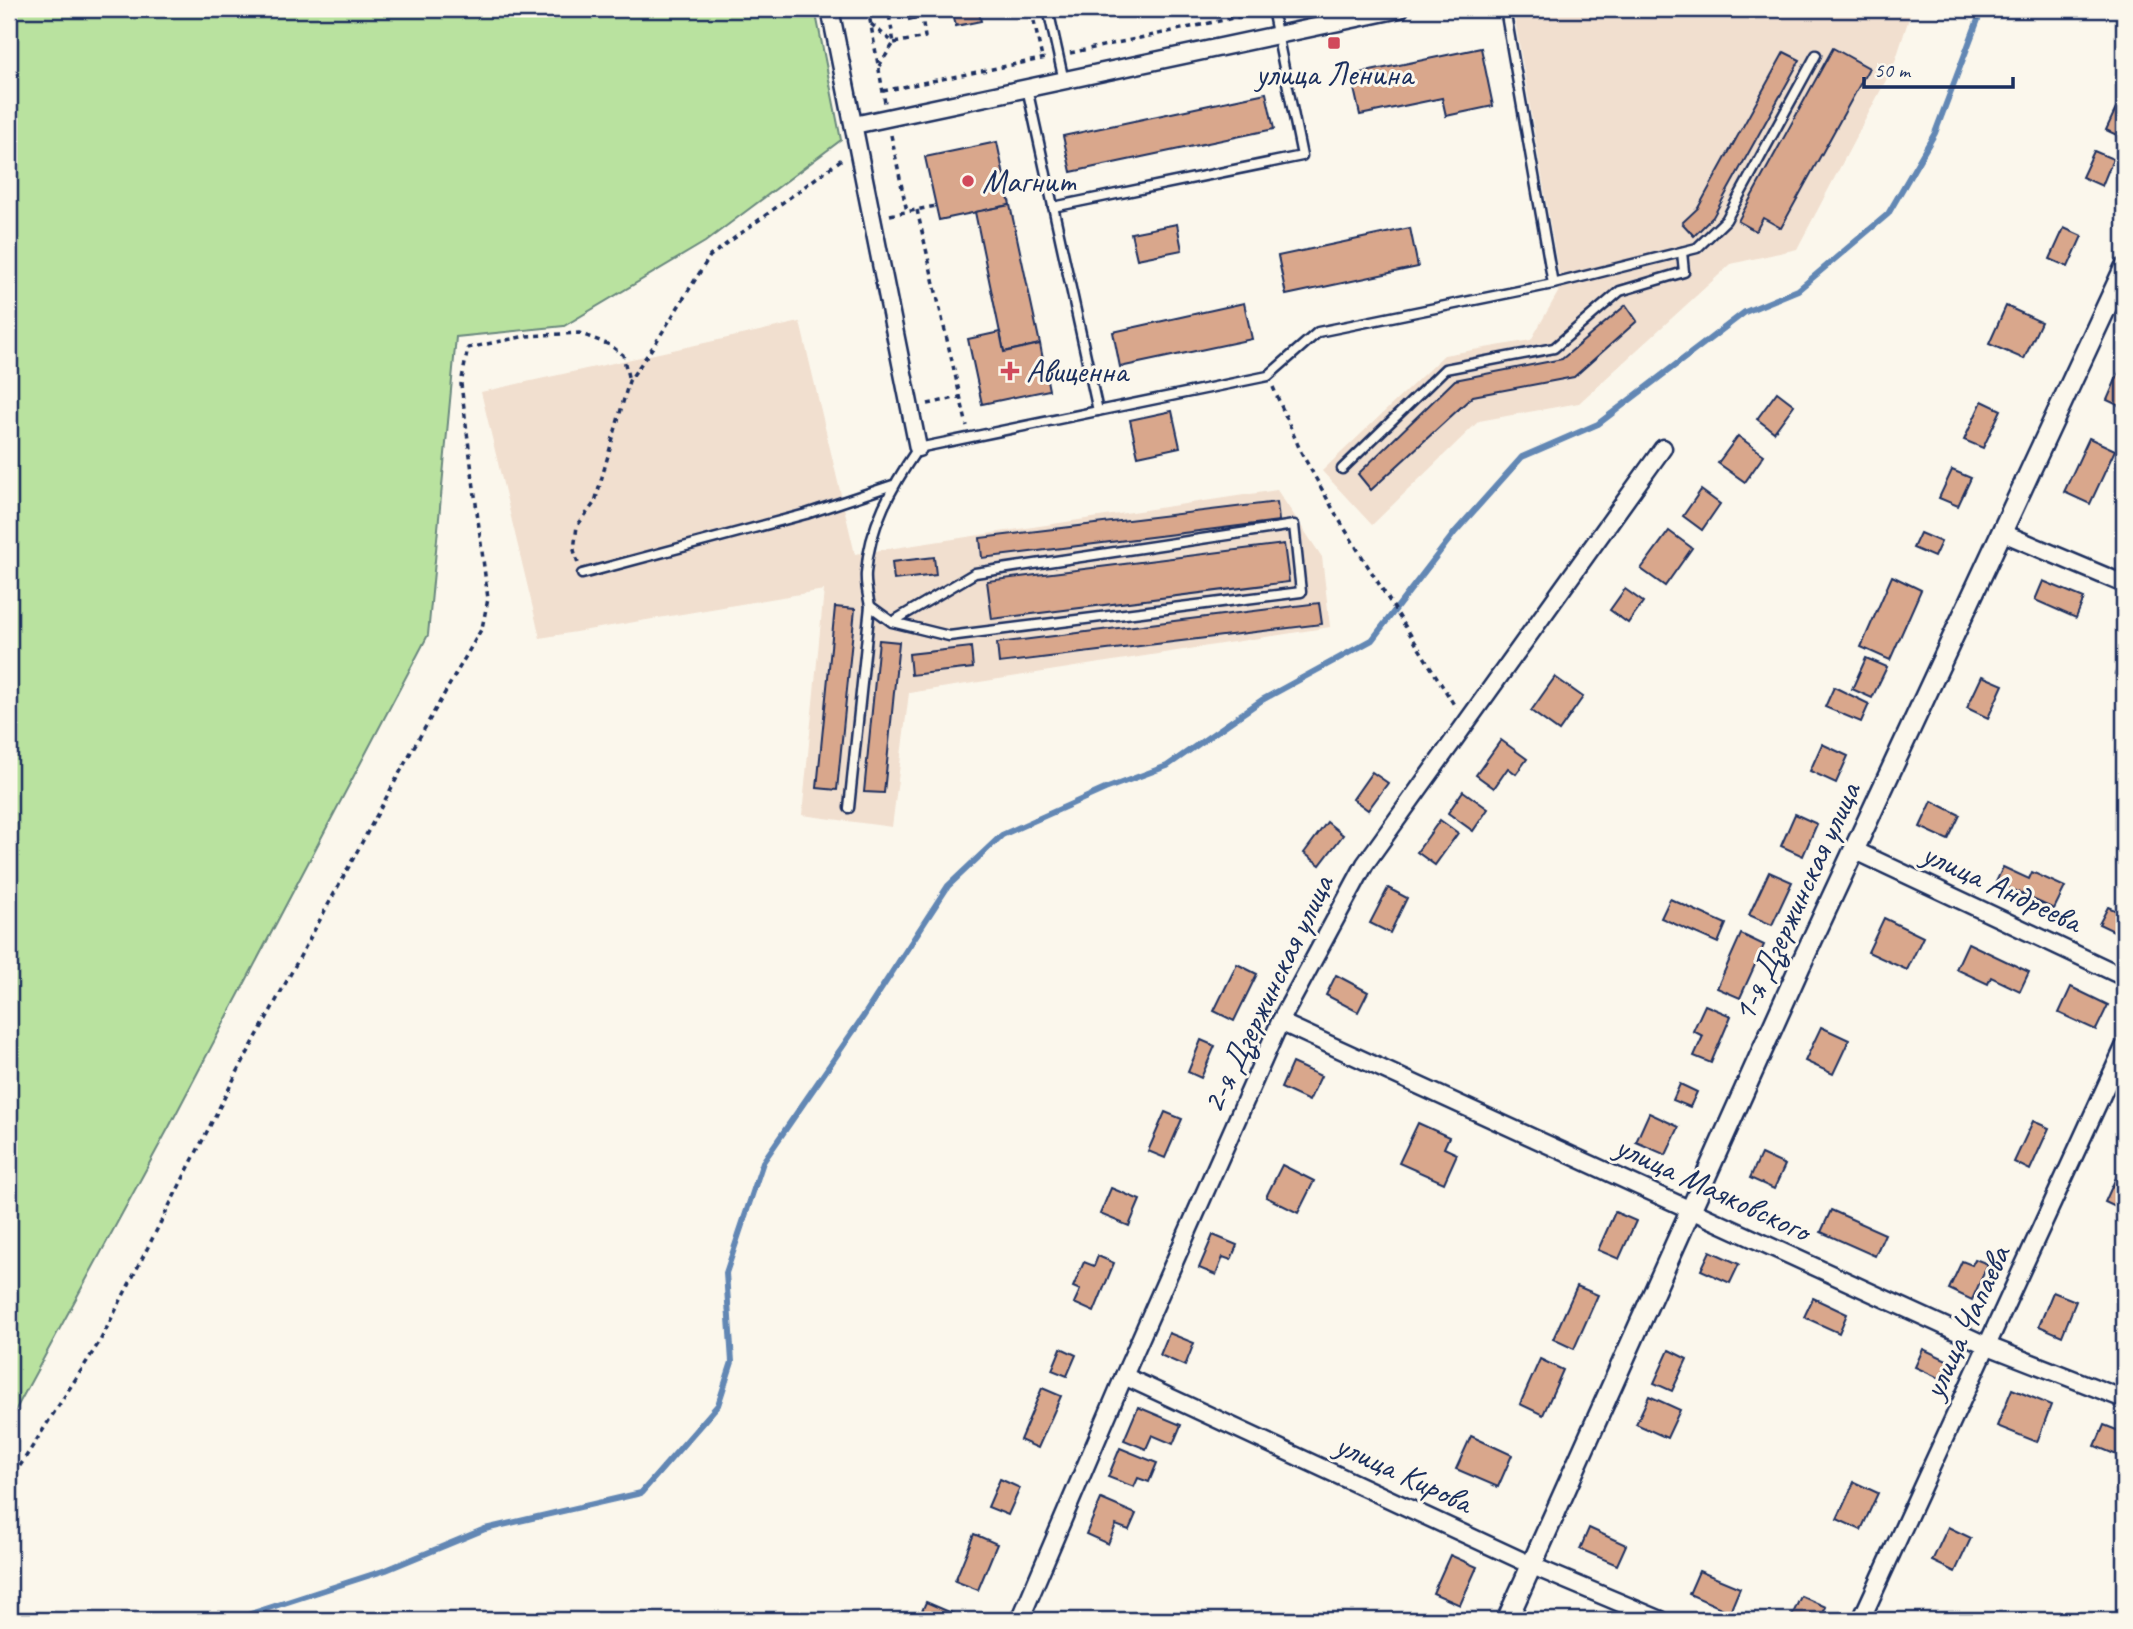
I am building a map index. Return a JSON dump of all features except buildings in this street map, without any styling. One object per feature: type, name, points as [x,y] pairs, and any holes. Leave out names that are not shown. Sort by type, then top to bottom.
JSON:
[{"type":"street","points":[[830,9],[918,448]]},
{"type":"street","points":[[854,125],[1400,9]]},
{"type":"street","name":"1-я Дзержинская улица","points":[[1507,1620],[1800,966],[2124,269]]},
{"type":"street","name":"2-я Дзержинская улица","points":[[1020,1620],[1280,1022],[1365,864],[1663,448]]},
{"type":"street","points":[[2003,533],[2124,584]]},
{"type":"street","name":"улица Андреева","points":[[1854,850],[2124,978]]},
{"type":"street","name":"улица Маяковского","points":[[1280,1022],[1988,1346],[2124,1399]]},
{"type":"street","name":"улица Чапаева","points":[[1861,1620],[2124,1047]]},
{"type":"street","name":"улица Кирова","points":[[1124,1376],[1532,1565],[1661,1620]]},
{"type":"lane","points":[[1048,9],[1064,80]]},
{"type":"lane","points":[[1053,206],[1302,156],[1272,9]]},
{"type":"lane","points":[[1505,9],[1553,284]]},
{"type":"lane","points":[[849,808],[870,606],[866,575],[873,534],[893,485],[918,448],[1268,376],[1318,332],[1553,284],[1697,248],[1726,220],[1816,55]]},
{"type":"lane","points":[[1027,88],[1098,411]]},
{"type":"lane","points":[[1342,469],[1445,369],[1554,348],[1620,291],[1684,272],[1682,252]]},
{"type":"lane","points":[[582,574],[806,514],[893,485]]},
{"type":"lane","points":[[870,606],[892,622],[949,636],[1301,592],[1294,525],[975,573],[892,622]]},
{"type":"path","points":[[879,66],[894,43],[888,9]]},
{"type":"path","points":[[1032,9],[1042,58]]},
{"type":"path","points":[[883,91],[1272,9]]},
{"type":"path","points":[[894,43],[925,37],[922,17]]},
{"type":"path","points":[[871,23],[894,43]]},
{"type":"path","points":[[582,574],[574,550],[577,526],[595,502],[629,381],[710,256],[858,147]]},
{"type":"path","points":[[872,219],[936,206]]},
{"type":"path","points":[[917,210],[969,438]]},
{"type":"path","points":[[9,1483],[100,1341],[239,1069],[404,765],[482,628],[488,599],[461,384],[468,348],[526,336],[579,333],[610,345],[623,355],[629,381]]},
{"type":"path","points":[[1268,376],[1301,452],[1449,697]]},
{"type":"path","points":[[909,407],[960,397]]},
{"type":"shaded area","points":[[1513,9],[1912,9],[1894,65],[1797,249],[1731,264],[1579,403],[1479,421],[1372,525],[1322,471],[1444,355],[1531,340],[1561,287]]},
{"type":"shaded area","points":[[800,322],[855,554],[1277,490],[1322,557],[1330,627],[909,693],[892,827],[802,815],[824,590],[540,638],[481,392]]},
{"type":"green space","points":[[9,9],[815,9],[841,140],[705,242],[564,326],[456,337],[428,635],[169,1127],[9,1422]]},
{"type":"waterway","points":[[232,1620],[386,1570],[485,1529],[641,1493],[718,1405],[732,1362],[726,1273],[763,1162],[863,1017],[948,886],[1002,835],[1105,789],[1167,766],[1262,700],[1372,640],[1455,532],[1522,457],[1598,424],[1745,312],[1798,290],[1888,214],[1935,133],[1982,9]]},
{"type":"place","name":"улица Ленина","points":[[1334,43]]},
{"type":"place","name":"Магнит","points":[[968,181]]},
{"type":"place","name":"Авиценна","points":[[1010,371]]}]
